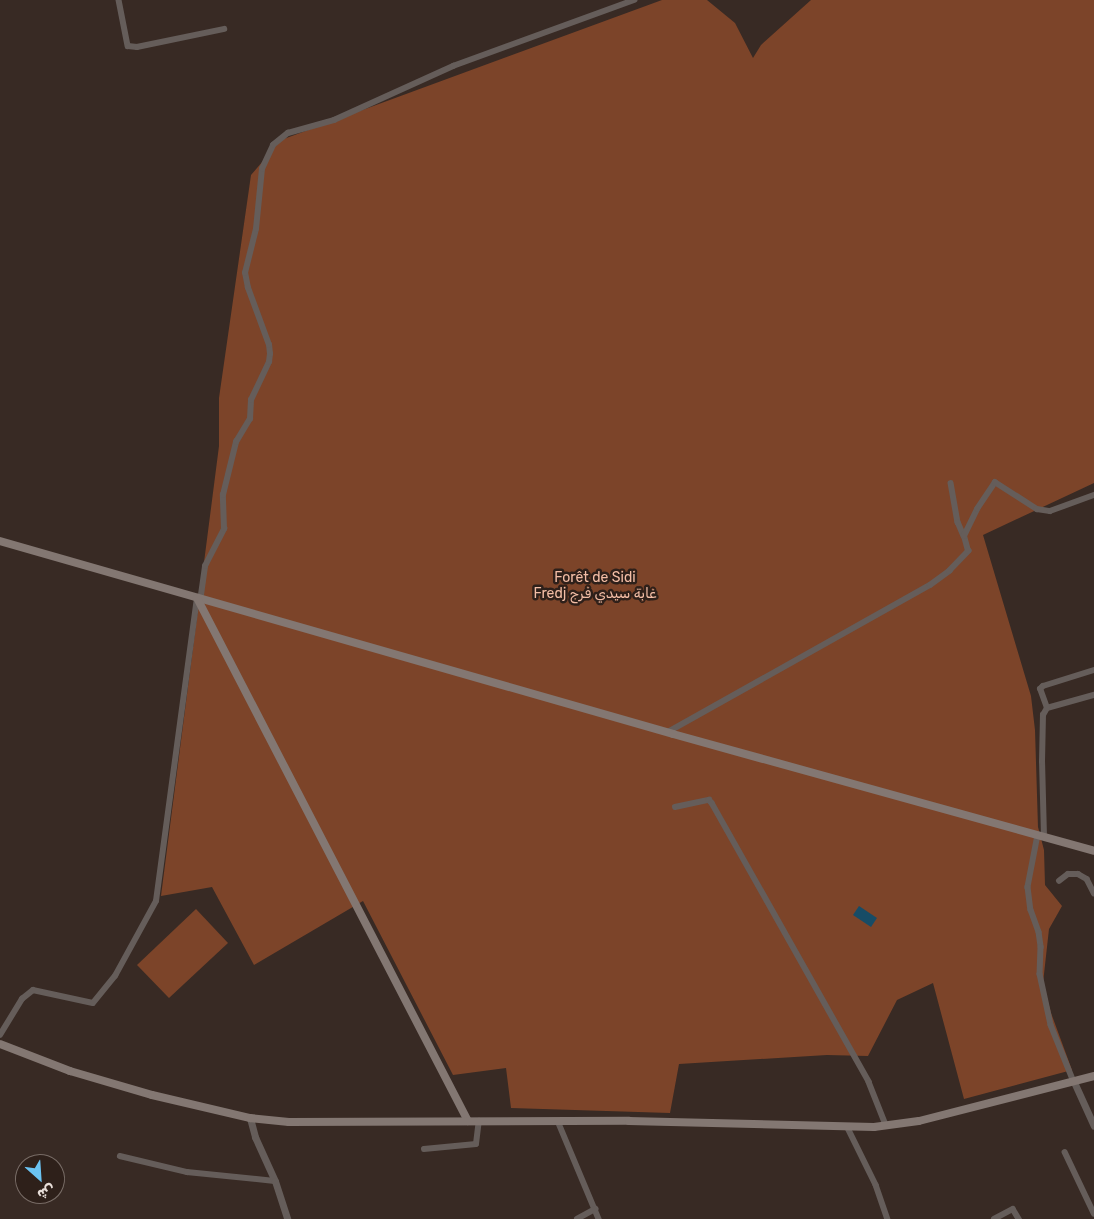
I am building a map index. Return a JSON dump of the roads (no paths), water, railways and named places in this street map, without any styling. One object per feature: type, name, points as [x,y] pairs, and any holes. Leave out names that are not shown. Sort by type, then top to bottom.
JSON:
[{"type":"main road","points":[[0,542],[199,596],[668,732],[1094,851]]},
{"type":"main road","points":[[199,596],[468,1121]]},
{"type":"main road","points":[[0,1044],[70,1071],[152,1095],[250,1118],[289,1122],[558,1121],[886,1125],[919,1121],[1094,1076]]},
{"type":"street","points":[[119,0],[128,46],[137,47],[224,30]]},
{"type":"street","points":[[0,1035],[22,999],[33,990],[93,1003],[115,976],[156,901],[199,596],[205,566],[224,529],[223,495],[236,442],[239,433],[250,419],[251,398],[270,354],[269,345],[248,288],[245,273],[256,228],[262,169],[273,145],[288,133],[334,120],[453,66],[634,0]]},
{"type":"street","points":[[964,536],[977,509],[994,482],[1037,510],[1050,511],[1094,495]]},
{"type":"street","points":[[668,732],[930,585],[949,570],[968,551],[958,522],[951,483]]},
{"type":"street","points":[[1094,670],[1043,686],[1040,689],[1046,708],[1043,716],[1041,836],[1028,887],[1031,910],[1039,932],[1041,947],[1040,974],[1051,1025],[1094,1126]]},
{"type":"street","points":[[1046,708],[1094,695]]},
{"type":"street","points":[[675,808],[709,800],[712,803],[869,1082],[886,1125]]},
{"type":"street","points":[[1059,880],[1068,874],[1078,874],[1087,879],[1094,893]]},
{"type":"street","points":[[250,1118],[255,1137],[275,1181],[288,1219]]},
{"type":"street","points":[[424,1149],[476,1144],[479,1121]]},
{"type":"street","points":[[558,1121],[599,1219]]},
{"type":"street","points":[[847,1126],[876,1185],[888,1219]]},
{"type":"street","points":[[1065,1152],[1094,1213]]},
{"type":"street","points":[[120,1156],[188,1172],[275,1181]]},
{"type":"street","points":[[577,1219],[595,1209]]},
{"type":"street","points":[[994,1219],[1013,1209],[1018,1219]]},
{"type":"water","points":[[859,906],[877,918],[871,927],[853,915]]},
{"type":"park label","name":"Forêt de Sidi Fredj غابة سيدي فرج","points":[[595,586]]}]
